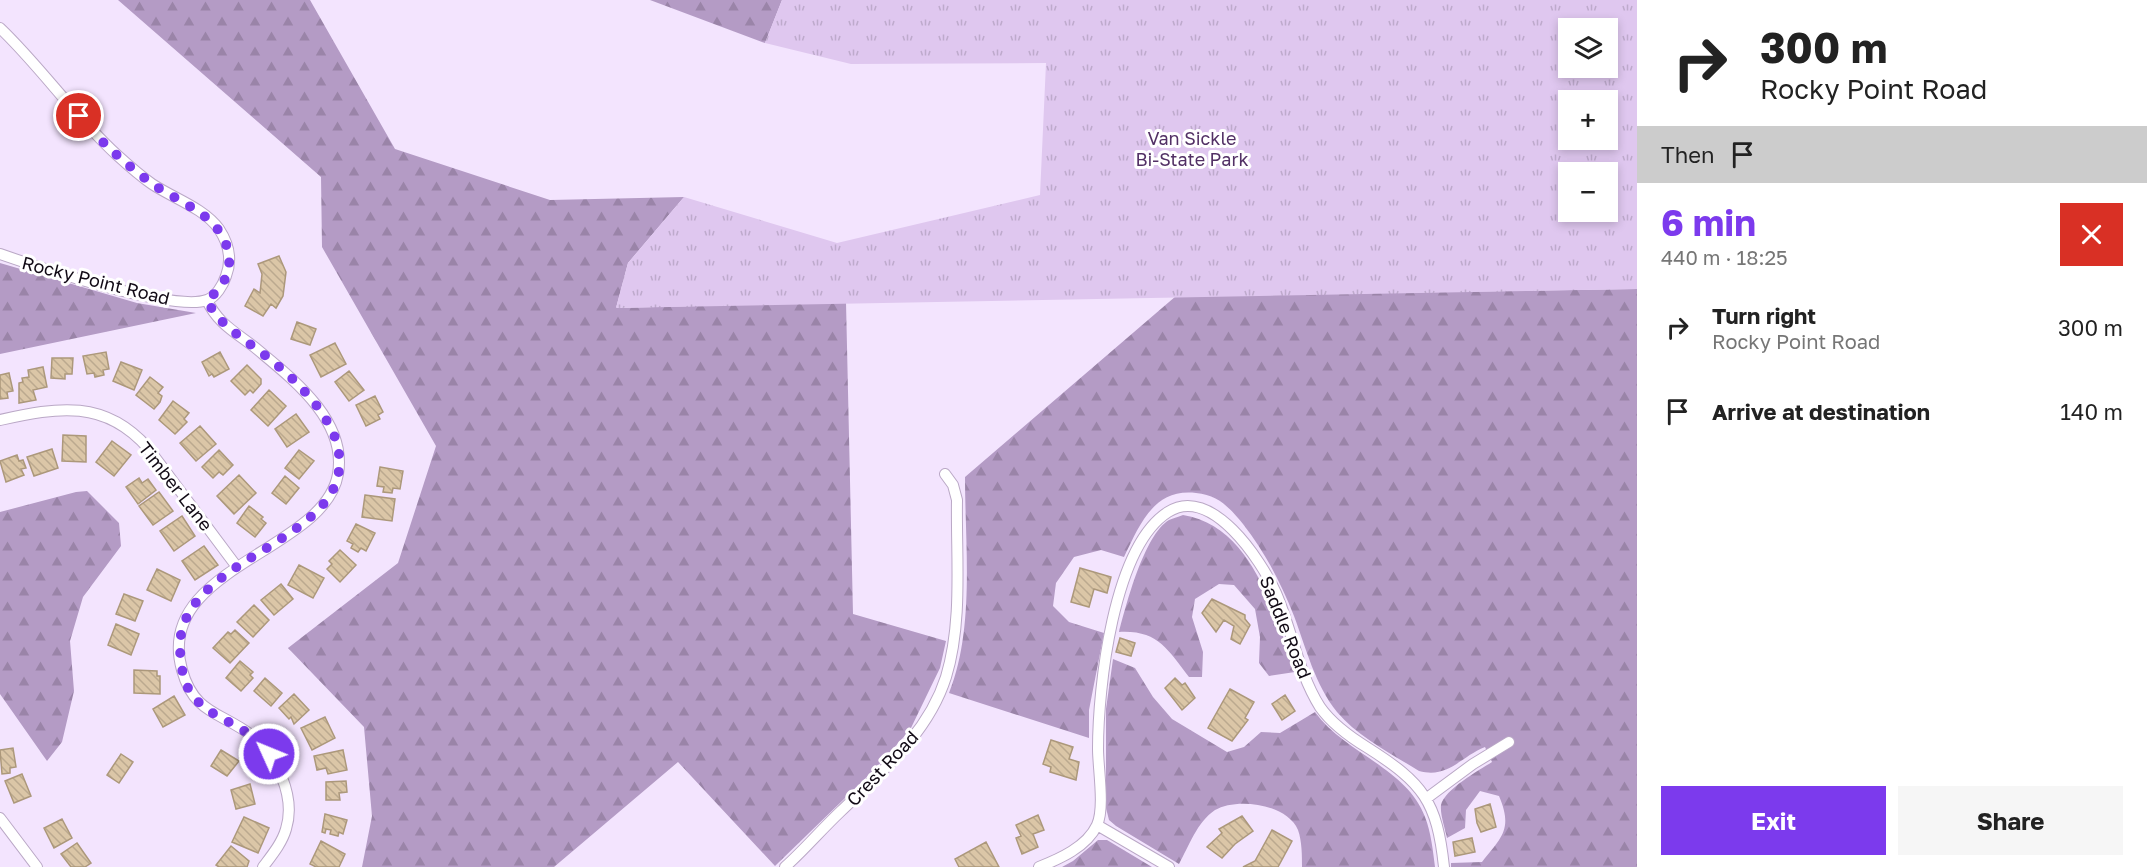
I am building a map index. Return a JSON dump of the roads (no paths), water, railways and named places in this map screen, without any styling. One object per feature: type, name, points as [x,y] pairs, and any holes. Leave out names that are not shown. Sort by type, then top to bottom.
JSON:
[{"type":"street","points":[[0,28],[92,132],[118,156],[150,183],[203,214],[218,228],[228,247],[230,264],[217,292],[207,300],[219,320],[257,349],[311,399],[329,422],[338,448],[338,474],[330,496],[311,516],[237,567],[197,600],[185,616],[180,641],[181,668],[188,689],[202,707],[251,735],[269,754],[280,775],[288,797],[286,828],[275,851],[263,867]]},
{"type":"street","name":"Rocky Point Road","points":[[0,254],[145,296],[172,301],[207,300]]},
{"type":"street","name":"Timber Lane","points":[[0,420],[38,411],[69,409],[95,413],[117,420],[134,432],[148,448],[237,567]]},
{"type":"street","name":"Crest Road","points":[[784,867],[909,745],[928,716],[945,679],[957,612],[957,500],[953,485],[945,474]]},
{"type":"street","name":"Saddle Road","points":[[1097,825],[1100,807],[1099,701],[1116,610],[1126,575],[1140,544],[1154,524],[1170,511],[1189,506],[1208,510],[1224,521],[1245,543],[1263,569],[1275,592],[1296,653],[1321,708],[1337,726],[1390,763],[1427,798],[1442,844],[1444,867]]},
{"type":"street","points":[[1427,798],[1473,764],[1509,742]]},
{"type":"street","points":[[0,818],[37,867]]},
{"type":"street","points":[[1039,867],[1070,853],[1097,825],[1169,867]]},
{"type":"park label","name":"Van Sickle Bi-State Park","points":[[1192,148]]}]
